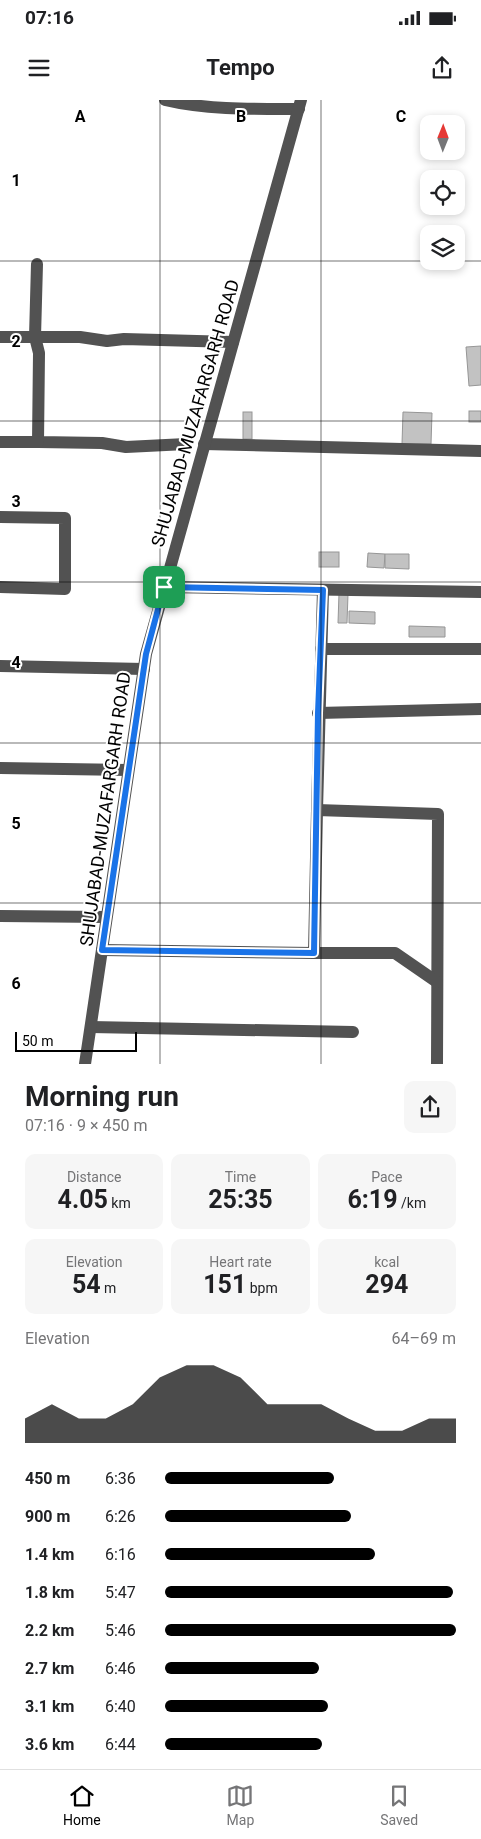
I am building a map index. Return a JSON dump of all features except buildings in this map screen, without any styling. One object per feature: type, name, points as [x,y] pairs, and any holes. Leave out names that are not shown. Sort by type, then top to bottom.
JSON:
[{"type":"street","points":[[165,100],[180,104],[216,106],[300,104]]},
{"type":"street","name":"SHUJABAD-MUZAFARGARH ROAD","points":[[85,1064],[146,654],[300,104]]},
{"type":"street","points":[[37,264],[35,337],[39,353],[38,442]]},
{"type":"street","points":[[0,337],[80,338],[107,341],[124,339],[233,342]]},
{"type":"street","points":[[0,442],[102,443],[126,447],[186,444]]},
{"type":"street","points":[[204,444],[481,451]]},
{"type":"street","points":[[0,517],[65,518],[65,589],[0,588]]},
{"type":"street","points":[[164,587],[481,592]]},
{"type":"street","points":[[314,953],[318,713],[323,590]]},
{"type":"street","points":[[322,649],[481,649]]},
{"type":"street","points":[[0,666],[144,670]]},
{"type":"street","points":[[318,713],[481,709]]},
{"type":"street","points":[[0,768],[128,770]]},
{"type":"street","points":[[316,810],[438,814],[437,1064]]},
{"type":"street","points":[[0,916],[106,917]]},
{"type":"street","points":[[102,950],[395,953],[438,982]]},
{"type":"street","points":[[91,1027],[353,1032]]},
{"type":"route","points":[[164,587],[323,590],[318,713],[314,953],[102,950],[146,654],[164,587]]}]
